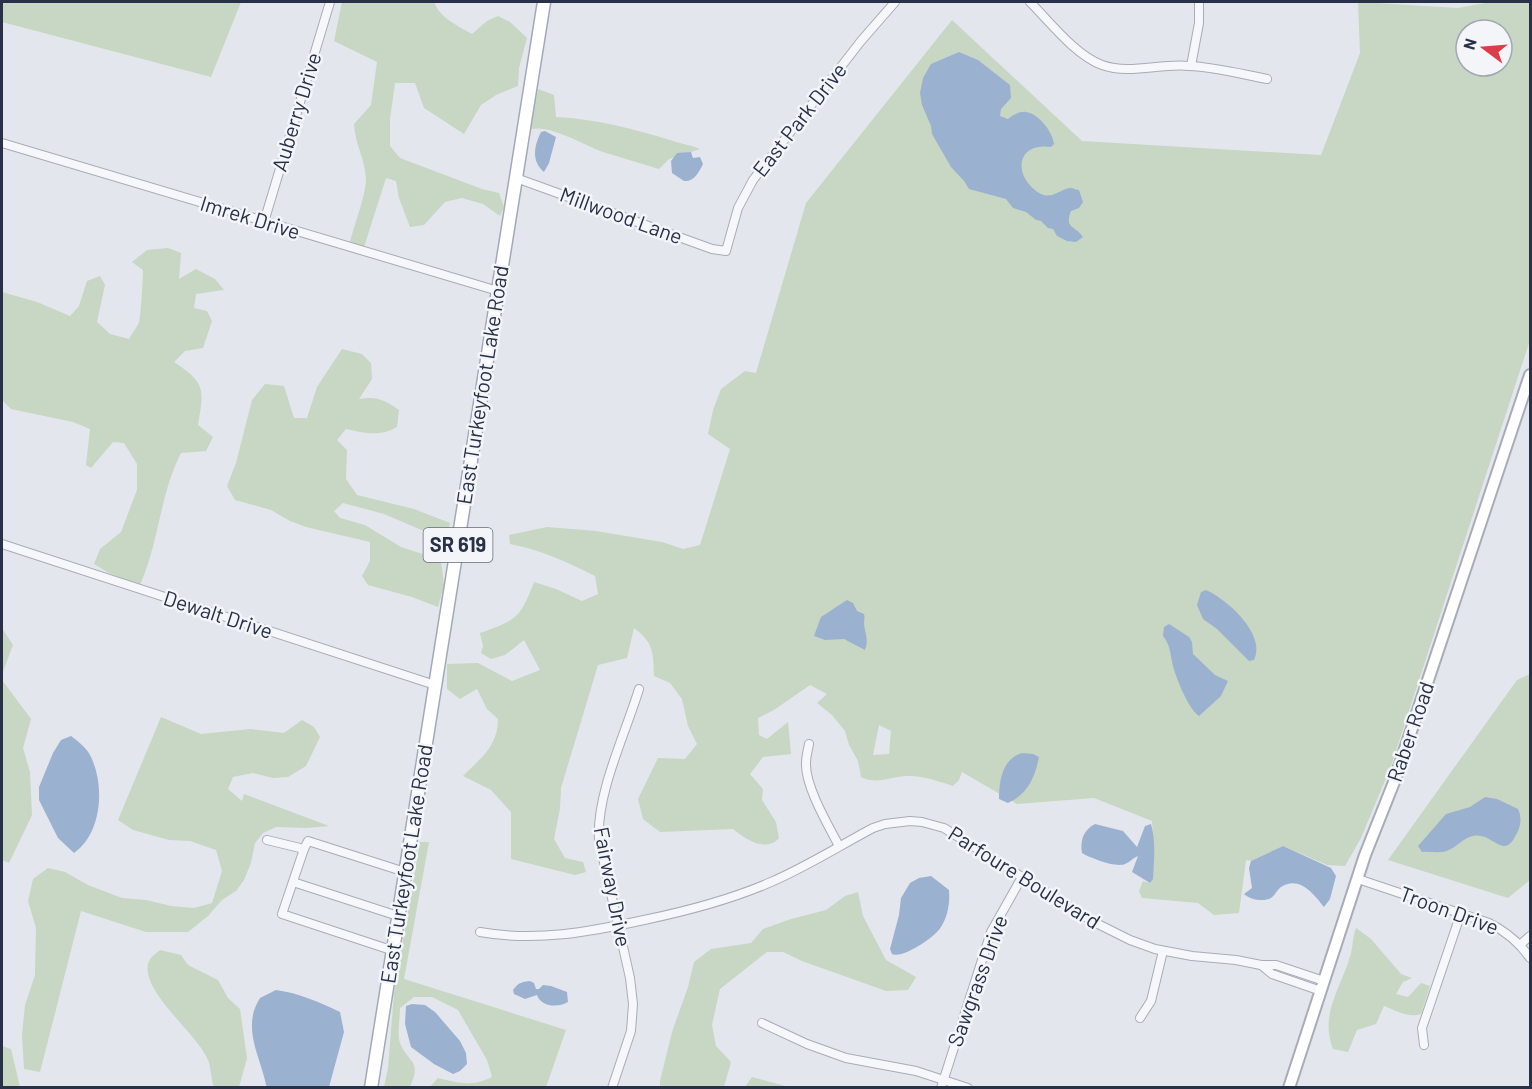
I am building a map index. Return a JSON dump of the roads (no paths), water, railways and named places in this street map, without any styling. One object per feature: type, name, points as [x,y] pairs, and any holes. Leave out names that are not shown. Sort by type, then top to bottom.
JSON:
[{"type":"main road","name":"East Turkeyfoot Lake Road","points":[[371,1088],[544,2]]},
{"type":"street","name":"Auberry Drive","points":[[264,222],[330,2]]},
{"type":"street","name":"East Park Drive","points":[[726,251],[738,208],[753,180],[861,41],[895,2]]},
{"type":"street","points":[[1030,2],[1085,56],[1102,65],[1133,70],[1170,65],[1191,66],[1267,79]]},
{"type":"street","points":[[1191,66],[1199,23],[1199,2]]},
{"type":"street","name":"Imrek Drive","points":[[2,143],[498,291]]},
{"type":"street","name":"Millwood Lane","points":[[516,178],[711,249],[726,251]]},
{"type":"street","name":"Raber Road","points":[[1289,1088],[1365,855],[1395,782],[1530,375]]},
{"type":"street","name":"Dewalt Drive","points":[[2,544],[435,685]]},
{"type":"street","name":"Fairway Drive","points":[[612,1088],[631,1031],[633,1018],[630,978],[616,926],[598,840],[599,814],[639,689]]},
{"type":"street","points":[[809,744],[806,764],[809,778],[819,808],[839,846]]},
{"type":"street","name":"Parfoure Boulevard","points":[[480,932],[542,937],[582,934],[677,913],[747,892],[785,876],[885,824],[910,821],[944,828],[1112,932],[1163,951],[1261,965],[1272,974],[1323,986]]},
{"type":"street","points":[[267,840],[303,849]]},
{"type":"street","points":[[393,951],[282,914],[303,849],[308,841],[405,872]]},
{"type":"street","name":"Sawgrass Drive","points":[[942,1084],[991,932],[1022,877]]},
{"type":"street","name":"Troon Drive","points":[[1358,879],[1495,926],[1521,944],[1530,958]]},
{"type":"street","points":[[293,882],[398,916]]},
{"type":"street","points":[[1424,1045],[1422,1028],[1461,913]]},
{"type":"street","points":[[1521,944],[1530,936]]},
{"type":"street","points":[[1140,1018],[1151,1001],[1163,951]]},
{"type":"street","points":[[762,1023],[807,1044],[846,1058],[916,1071],[942,1084],[968,1088]]},
{"type":"water","points":[[959,52],[978,60],[1010,85],[1011,98],[1001,109],[1000,116],[1008,119],[1019,113],[1031,113],[1048,129],[1054,144],[1051,147],[1032,149],[1026,153],[1022,160],[1023,175],[1040,194],[1050,195],[1070,188],[1079,190],[1083,202],[1079,208],[1071,211],[1069,217],[1071,226],[1083,237],[1076,242],[1057,236],[1053,229],[1048,228],[1026,212],[1013,208],[1006,199],[969,189],[951,167],[932,134],[920,93],[923,78],[931,64]]},
{"type":"water","points":[[545,131],[556,137],[549,163],[544,172],[535,158],[535,148],[541,132]]},
{"type":"water","points":[[691,152],[693,158],[700,157],[703,164],[693,178],[684,181],[672,173],[671,161],[677,153]]},
{"type":"water","points":[[1206,590],[1224,601],[1250,629],[1257,650],[1254,660],[1249,661],[1217,629],[1203,619],[1197,605],[1201,592]]},
{"type":"water","points":[[847,600],[853,603],[857,611],[864,614],[867,640],[865,650],[844,639],[825,640],[814,636],[821,617]]},
{"type":"water","points":[[1169,624],[1189,637],[1193,654],[1215,675],[1228,681],[1221,696],[1199,716],[1183,693],[1169,647],[1163,636],[1164,627]]},
{"type":"water","points":[[71,736],[85,748],[91,757],[98,781],[99,795],[95,821],[90,834],[74,853],[58,838],[39,800],[39,787],[53,753],[61,740]]},
{"type":"water","points":[[1022,753],[1039,757],[1033,778],[1026,790],[1008,803],[999,799],[1001,778],[1010,760]]},
{"type":"water","points":[[1485,797],[1497,799],[1518,809],[1520,825],[1518,832],[1507,846],[1480,836],[1473,836],[1446,851],[1422,852],[1418,846],[1446,814],[1470,807]]},
{"type":"water","points":[[1095,824],[1123,831],[1137,847],[1145,826],[1151,824],[1154,852],[1153,879],[1150,883],[1132,872],[1138,856],[1125,864],[1116,865],[1082,853],[1083,836]]},
{"type":"water","points":[[1283,846],[1331,868],[1336,876],[1330,899],[1324,907],[1306,888],[1294,883],[1281,887],[1268,899],[1253,899],[1244,894],[1252,888],[1249,868],[1251,861]]},
{"type":"water","points":[[931,876],[949,890],[948,909],[943,923],[938,931],[918,946],[897,955],[892,954],[890,949],[901,898],[910,883],[919,878]]},
{"type":"water","points":[[530,981],[534,983],[536,989],[543,985],[567,992],[568,1002],[550,1005],[542,1002],[537,995],[525,999],[514,994],[513,990],[518,984]]},
{"type":"water","points":[[276,990],[317,1001],[340,1012],[344,1032],[329,1087],[269,1088],[266,1085],[254,1042],[252,1024],[254,1011],[260,998]]},
{"type":"water","points":[[425,1005],[435,1012],[460,1041],[466,1053],[467,1064],[460,1071],[453,1074],[434,1064],[411,1047],[405,1024],[406,1006]]}]
